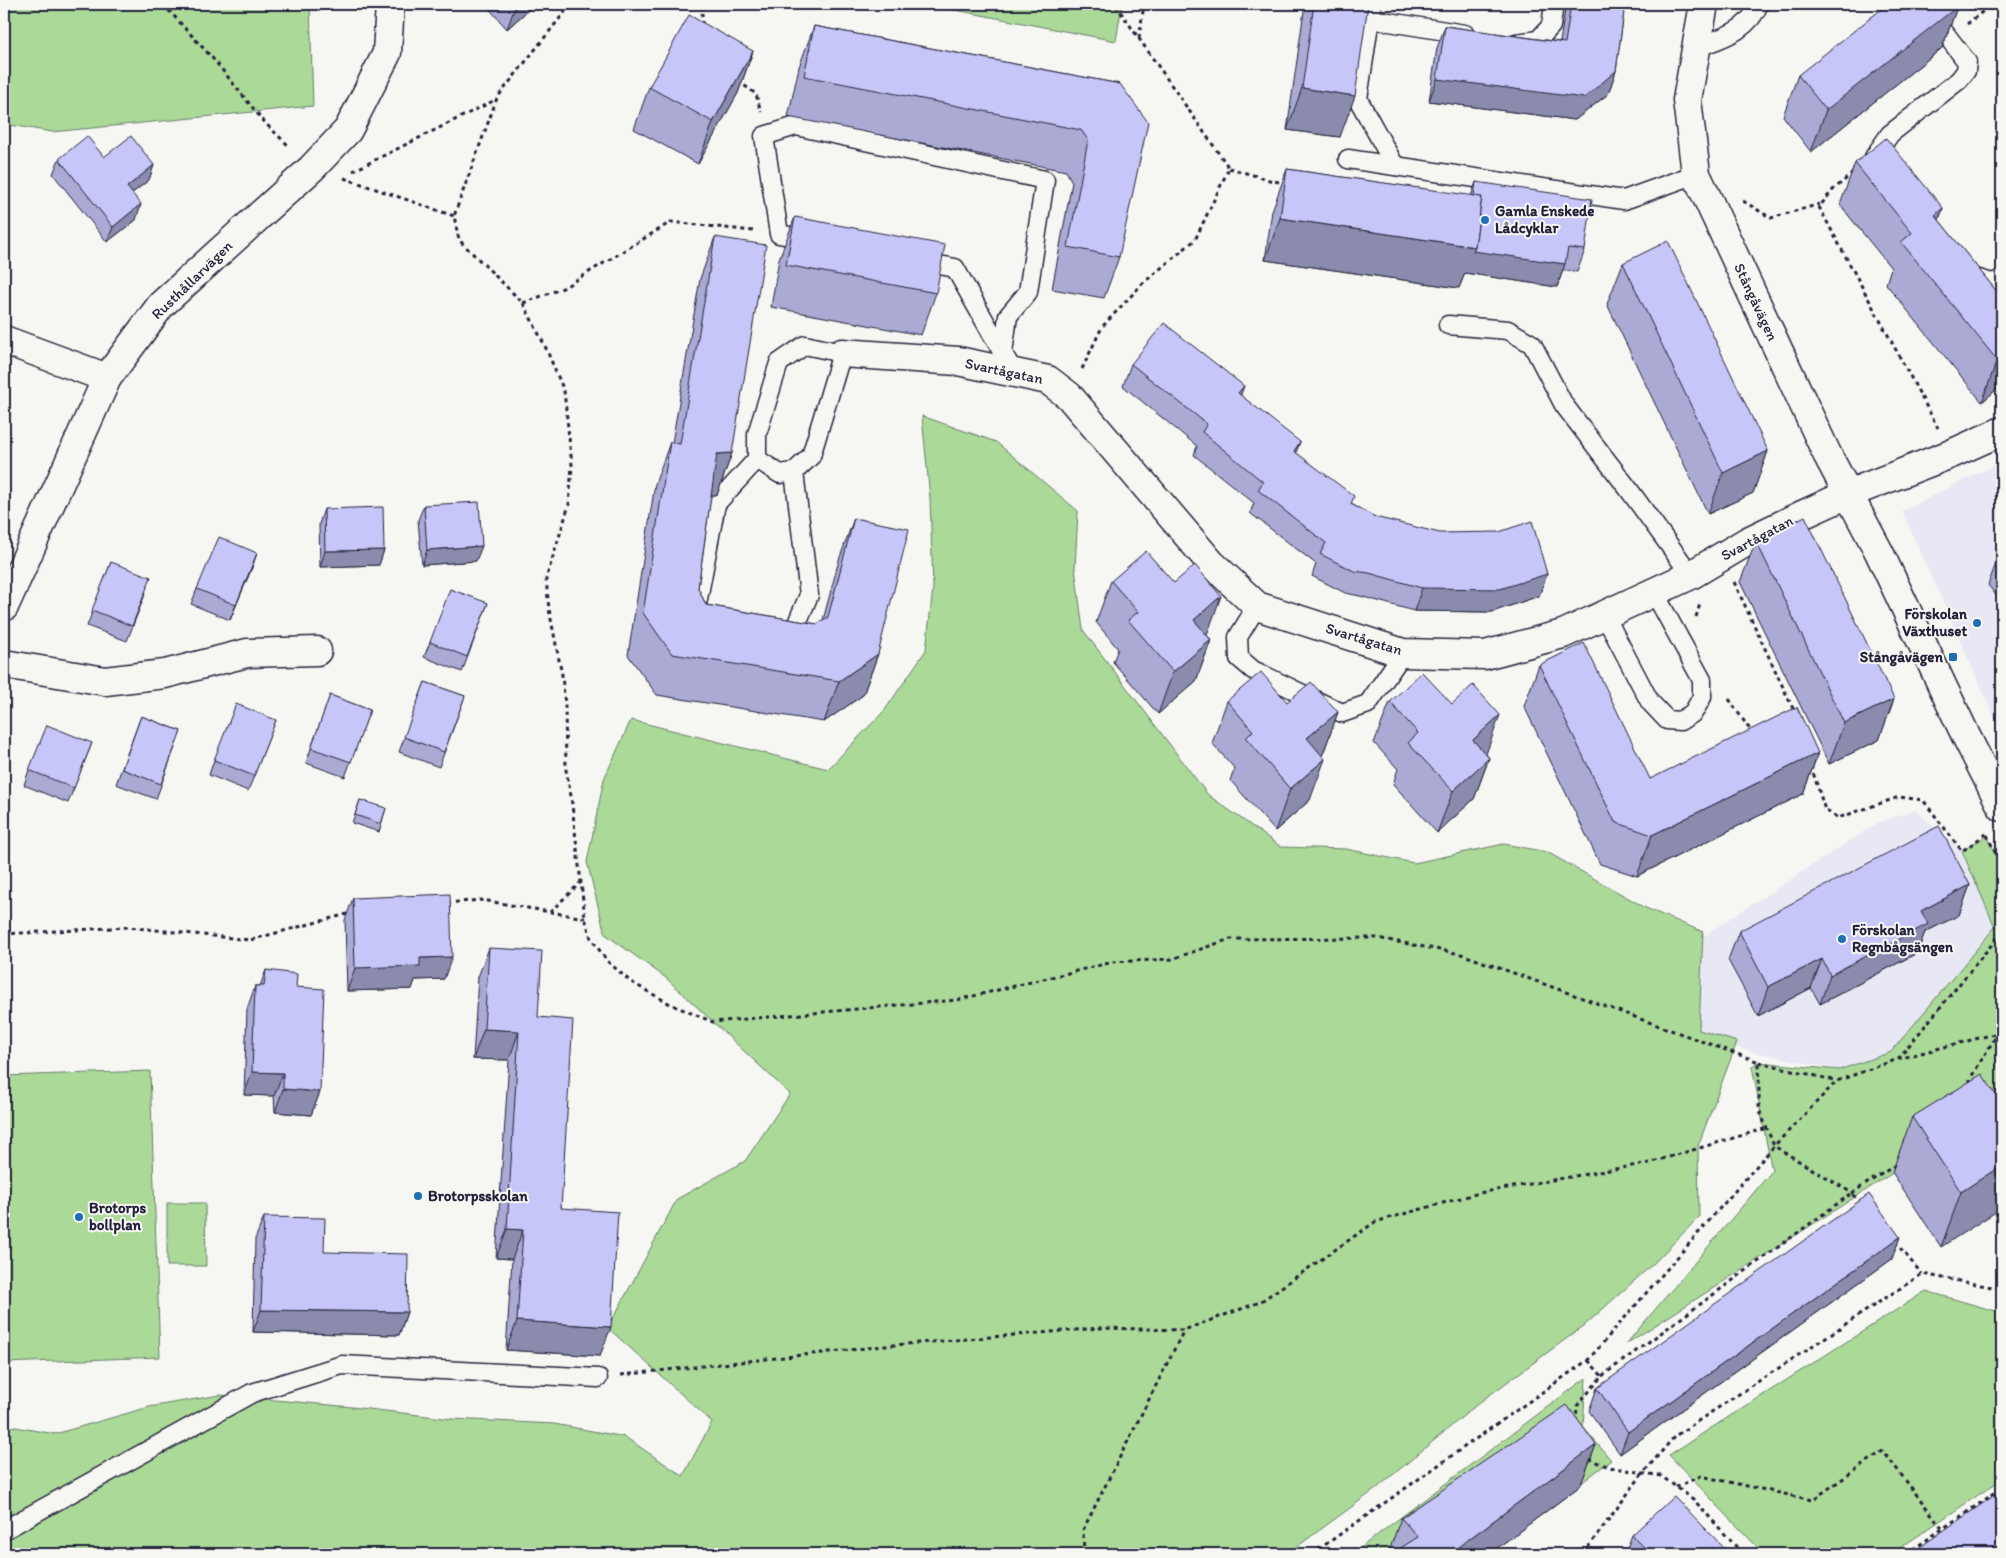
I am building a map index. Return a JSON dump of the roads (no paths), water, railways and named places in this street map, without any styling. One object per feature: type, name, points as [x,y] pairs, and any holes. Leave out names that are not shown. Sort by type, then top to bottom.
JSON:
[{"type":"street","name":"Rusthållarvägen","points":[[4,608],[107,378],[161,305],[312,168],[348,130],[387,53],[390,4]]},
{"type":"street","name":"Stångåvägen","points":[[1704,4],[1687,100],[1696,174],[1848,494],[1879,552],[1966,736],[2002,807]]},
{"type":"street","points":[[4,340],[107,378]]},
{"type":"street","name":"Svartågatan","points":[[842,353],[1009,363],[1048,380],[1069,396],[1212,563],[1257,606],[1403,653],[1485,655],[1563,634],[1654,592],[1697,585],[1748,541],[1848,494],[1952,454],[2002,431]]},
{"type":"street","points":[[4,664],[105,681],[165,674],[247,653],[317,651]]},
{"type":"lane","points":[[1501,40],[1520,43],[1538,40],[1551,26],[1554,4]]},
{"type":"lane","points":[[1695,48],[1735,33],[1751,20],[1759,4]]},
{"type":"lane","points":[[1395,166],[1358,99],[1371,11],[1483,37]]},
{"type":"lane","points":[[1886,173],[1873,158],[1890,134],[1959,80],[1966,71],[1967,62],[1938,24]]},
{"type":"lane","points":[[827,243],[779,234],[764,136],[796,126],[1045,180],[1028,292],[1008,316],[1009,363]]},
{"type":"lane","points":[[1348,159],[1624,200],[1696,174]]},
{"type":"lane","points":[[906,258],[954,268],[1009,363]]},
{"type":"lane","points":[[1952,259],[1964,274],[1992,283],[2002,279]]},
{"type":"lane","points":[[1448,324],[1508,330],[1532,344],[1564,405],[1627,487],[1697,585]]},
{"type":"lane","points":[[713,625],[694,620],[716,504],[757,459],[757,434],[779,364],[805,345],[842,353],[811,456],[794,472],[780,474],[757,459]]},
{"type":"lane","points":[[770,638],[788,643],[809,594],[794,472]]},
{"type":"lane","points":[[1604,614],[1650,702],[1667,720],[1680,721],[1693,712],[1702,697],[1702,680],[1654,592]]},
{"type":"lane","points":[[1257,606],[1238,637],[1239,658],[1253,670],[1342,713],[1368,704],[1403,653]]},
{"type":"lane","points":[[4,1530],[252,1393],[342,1365],[598,1378]]},
{"type":"place","name":"Gamla Enskede Lådcyklar","points":[[1485,220]]},
{"type":"place","name":"Förskolan Växthuset","points":[[1977,623]]},
{"type":"place","name":"Stångåvägen","points":[[1953,657]]},
{"type":"place","name":"Förskolan Regnbågsängen","points":[[1842,939]]},
{"type":"place","name":"Brotorpsskolan","points":[[418,1196]]},
{"type":"place","name":"Brotorps bollplan","points":[[79,1217]]}]
